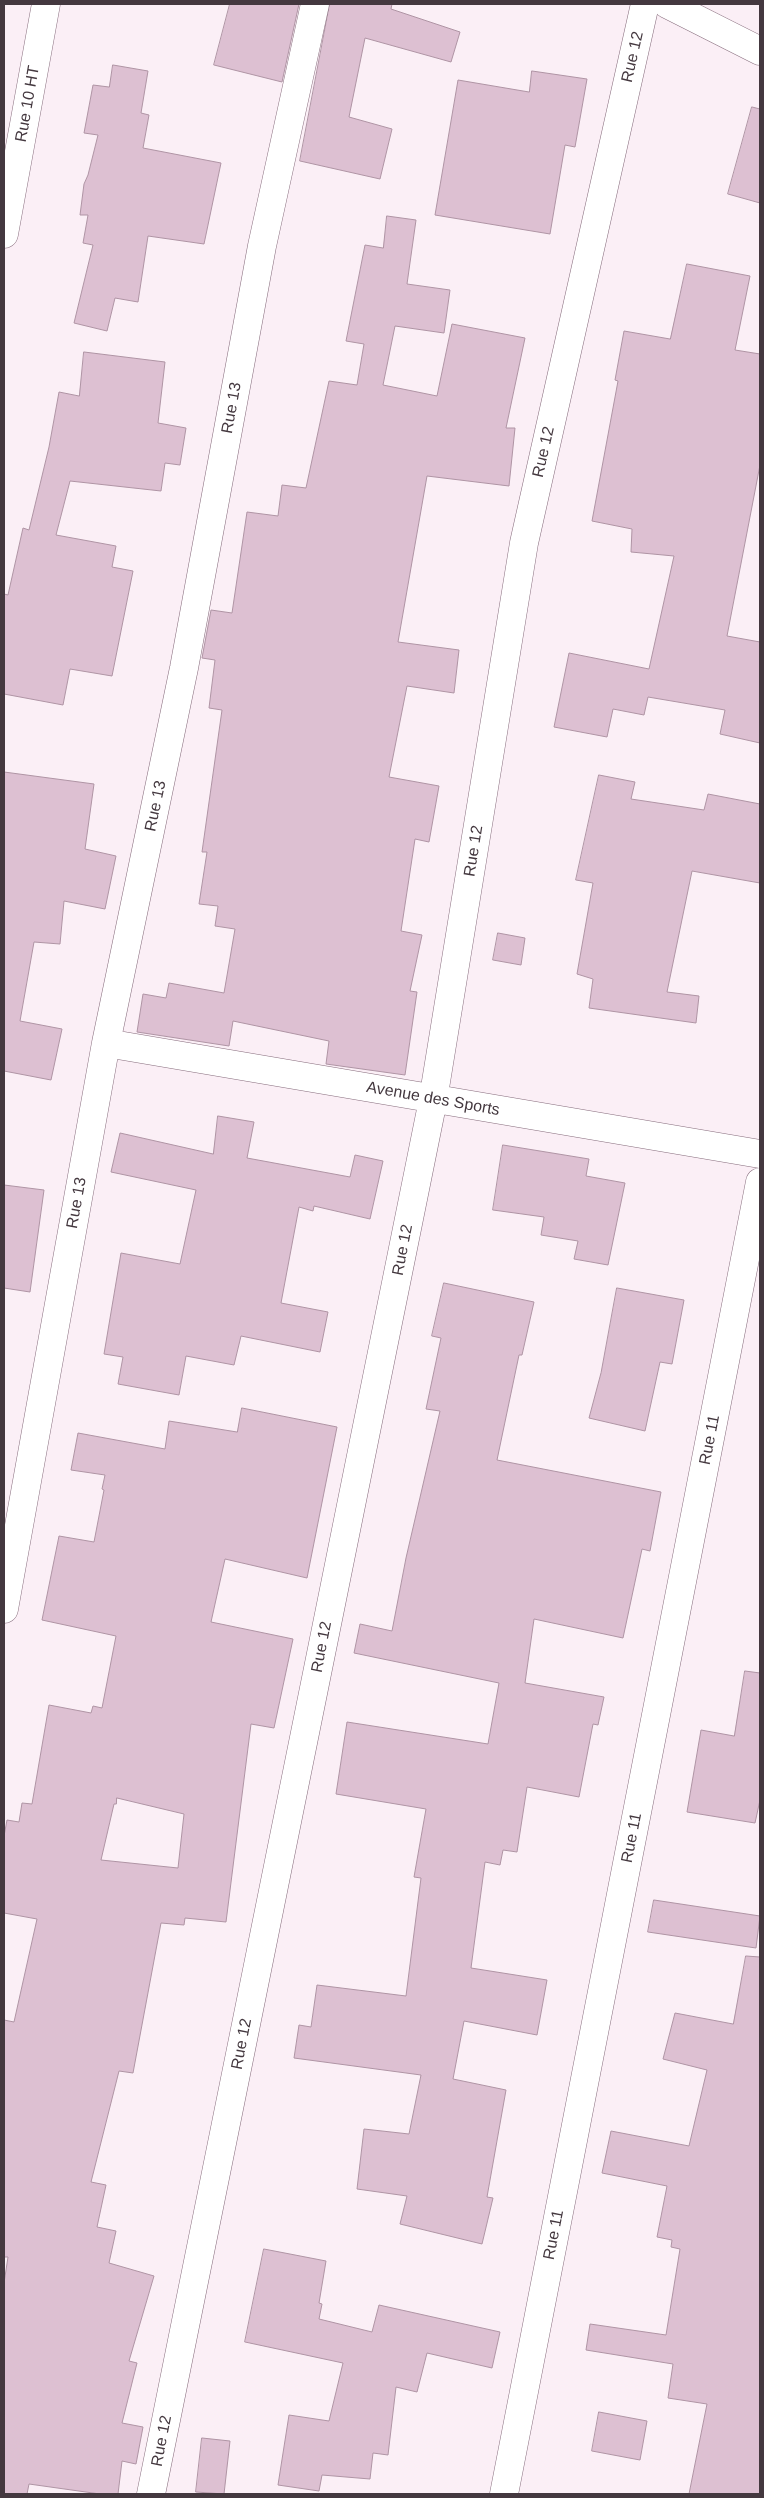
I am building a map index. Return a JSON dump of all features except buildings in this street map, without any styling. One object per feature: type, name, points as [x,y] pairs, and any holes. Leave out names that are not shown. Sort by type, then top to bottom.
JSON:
[{"type":"street","name":"Rue 10 HT","points":[[4,234],[46,4]]},
{"type":"street","name":"Rue 13","points":[[4,1609],[106,1043],[184,668],[262,246],[315,4]]},
{"type":"street","name":"Rue 12","points":[[151,2494],[433,1100],[524,543],[645,4]]},
{"type":"street","points":[[667,4],[760,51]]},
{"type":"street","name":"Avenue des Sports","points":[[106,1043],[760,1154]]},
{"type":"street","name":"Rue 11","points":[[504,2494],[760,1182]]}]
